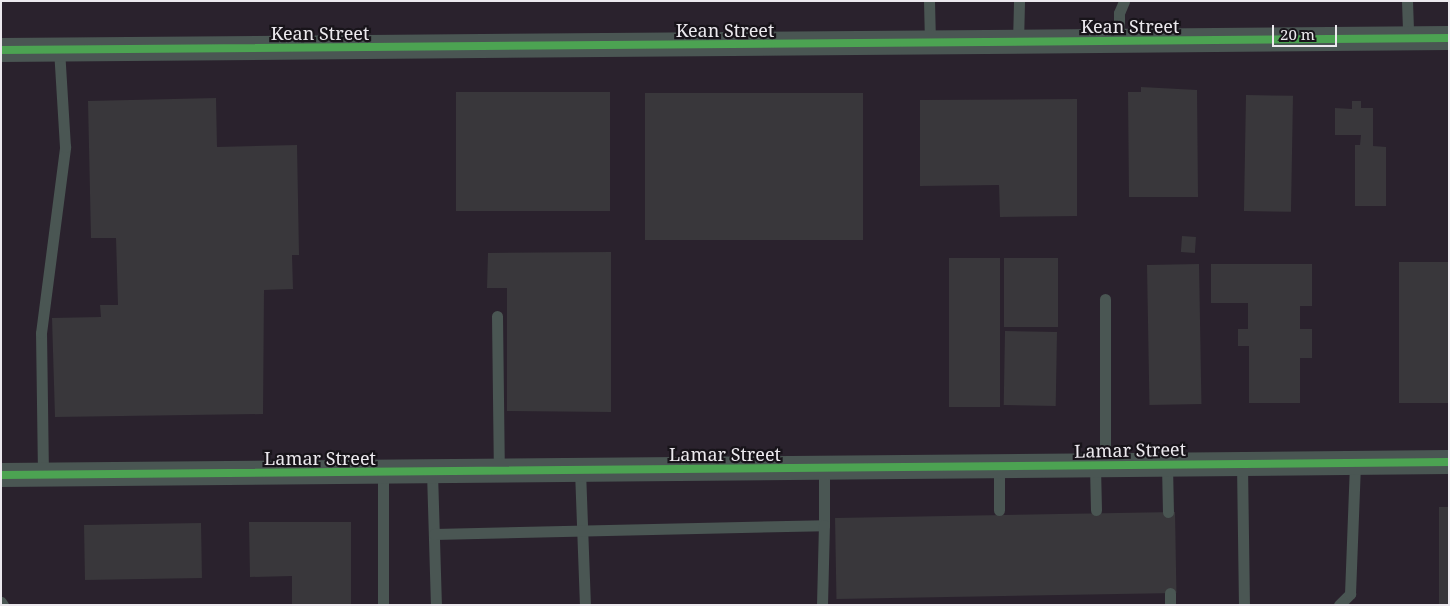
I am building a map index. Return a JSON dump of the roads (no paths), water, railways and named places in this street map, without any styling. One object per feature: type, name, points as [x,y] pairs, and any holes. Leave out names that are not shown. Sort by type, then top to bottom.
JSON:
[{"type":"street","name":"Kean Street","points":[[1,50],[1449,38]]},
{"type":"street","name":"Lamar Street","points":[[1,475],[1449,462]]},
{"type":"lane","points":[[929,1],[930,43]]},
{"type":"lane","points":[[1018,43],[1019,1]]},
{"type":"lane","points":[[1119,41],[1119,13],[1124,1]]},
{"type":"lane","points":[[1407,1],[1408,38]]},
{"type":"lane","points":[[43,475],[41,333],[65,147],[59,50]]},
{"type":"lane","points":[[1096,510],[1100,466],[1105,298]]},
{"type":"lane","points":[[497,316],[499,471]]},
{"type":"lane","points":[[1339,605],[1350,594],[1355,463]]},
{"type":"lane","points":[[1242,464],[1244,605]]},
{"type":"lane","points":[[1167,465],[1168,512]]},
{"type":"lane","points":[[999,466],[999,510]]},
{"type":"lane","points":[[822,605],[824,468]]},
{"type":"lane","points":[[580,470],[585,605]]},
{"type":"lane","points":[[432,472],[436,605]]},
{"type":"lane","points":[[383,473],[383,605]]},
{"type":"lane","points":[[434,534],[824,524]]},
{"type":"lane","points":[[1170,593],[1170,605]]}]
